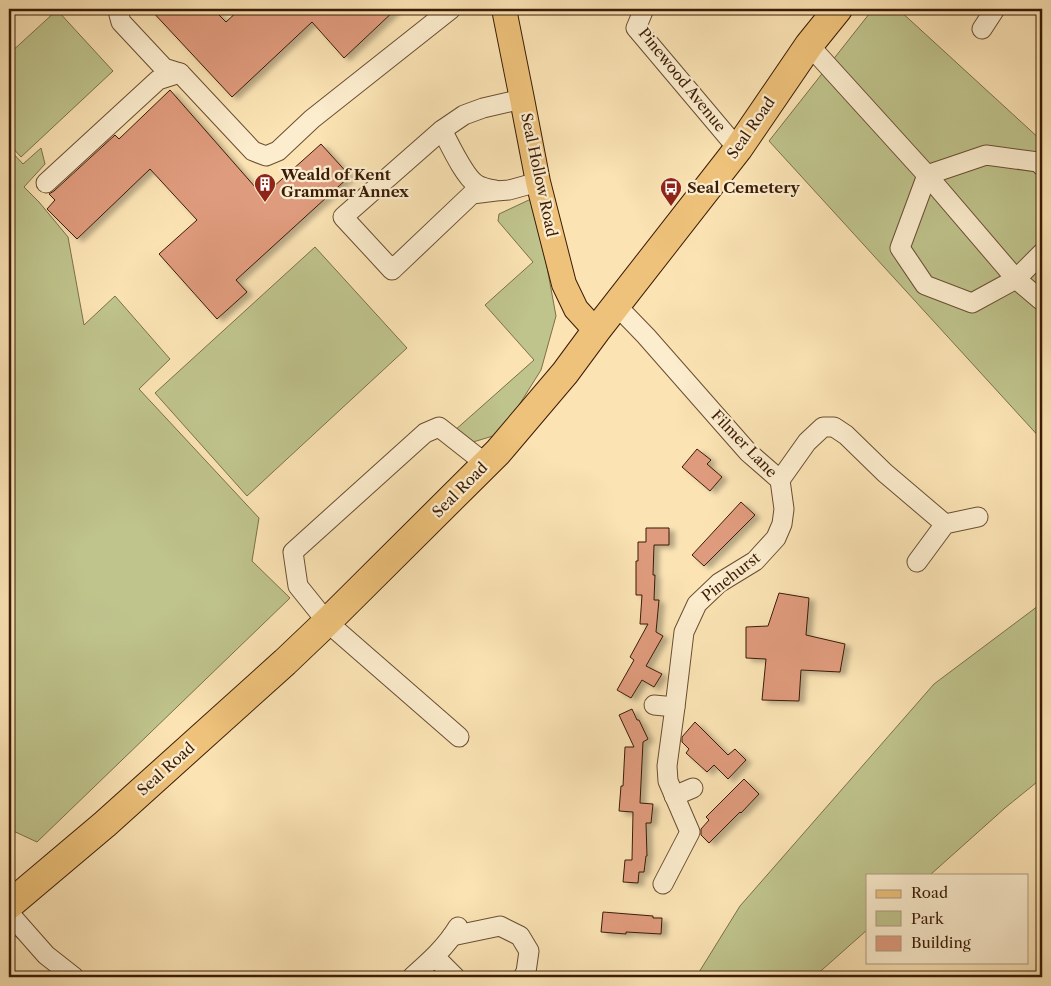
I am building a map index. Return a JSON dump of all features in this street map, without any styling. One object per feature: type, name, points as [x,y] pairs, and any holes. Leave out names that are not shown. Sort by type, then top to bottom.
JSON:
[{"type":"highway","name":"Seal Road","points":[[9,905],[112,818],[285,662],[498,452],[565,373],[738,149],[809,45],[838,9]]},
{"type":"main road","name":"Seal Hollow Road","points":[[504,9],[538,182],[564,284],[576,309],[596,331]]},
{"type":"street","points":[[118,9],[120,22],[164,68],[180,73],[253,151],[266,156],[278,151],[312,119],[451,9]]},
{"type":"street","name":"Pinewood Avenue","points":[[644,9],[636,28],[738,149]]},
{"type":"street","points":[[982,29],[995,9]]},
{"type":"street","points":[[809,45],[927,175],[1016,279],[1042,301]]},
{"type":"street","points":[[46,182],[158,80],[180,73]]},
{"type":"street","points":[[522,98],[464,115],[442,130],[343,217],[392,270],[472,194],[509,190],[538,182]]},
{"type":"street","points":[[442,130],[460,164],[473,183],[496,191]]},
{"type":"street","points":[[927,175],[986,155],[1038,162],[1042,166]]},
{"type":"street","points":[[927,175],[900,248],[924,285],[972,303],[1016,279],[1042,252]]},
{"type":"street","name":"Filmer Lane","points":[[616,305],[646,336],[748,452],[780,480],[808,442],[823,427],[834,427],[846,435],[885,473],[945,524]]},
{"type":"street","points":[[459,737],[327,622],[298,586],[293,552],[425,433],[439,427],[486,464]]},
{"type":"street","name":"Pinehurst","points":[[663,884],[690,832],[668,781],[667,766],[684,632],[697,604],[719,583],[755,561],[776,538],[782,524],[784,509],[780,480]]},
{"type":"street","points":[[917,562],[945,524],[978,517]]},
{"type":"street","points":[[654,705],[675,707]]},
{"type":"street","points":[[674,796],[693,788]]},
{"type":"street","points":[[9,913],[46,955],[74,977]]},
{"type":"street","points":[[412,977],[435,957],[456,931],[500,926],[520,936],[529,951],[526,972],[523,977]]},
{"type":"street","points":[[435,957],[455,977]]},
{"type":"green space","points":[[873,9],[898,9],[1042,141],[1042,440],[769,141]]},
{"type":"green space","points":[[57,10],[113,71],[21,157],[9,144],[9,54]]},
{"type":"green space","points":[[41,148],[45,164],[24,187],[68,237],[84,325],[115,296],[170,359],[139,389],[259,518],[252,561],[290,598],[37,842],[9,829],[9,149],[23,164]]},
{"type":"green space","points":[[531,199],[545,256],[556,316],[541,370],[514,413],[493,436],[473,442],[454,431],[534,360],[485,305],[533,262],[498,221],[499,214]]},
{"type":"green space","points":[[315,247],[407,348],[247,496],[155,393]]},
{"type":"green space","points":[[1042,603],[1042,778],[1005,808],[931,874],[866,874],[866,931],[814,977],[696,977],[740,906],[934,684]]},
{"type":"building","points":[[150,9],[213,9],[226,22],[240,9],[396,9],[344,58],[312,22],[232,97]]},
{"type":"building","name":"Weald of Kent Grammar Annex","points":[[170,90],[263,196],[321,144],[350,176],[236,280],[247,292],[217,319],[159,254],[197,220],[150,169],[77,239],[47,209],[55,200],[49,194],[115,135],[119,139]]},
{"type":"building","points":[[697,449],[711,460],[707,464],[722,477],[710,491],[682,467]]},
{"type":"building","points":[[741,502],[755,515],[704,566],[692,555]]},
{"type":"building","points":[[646,528],[669,528],[669,545],[654,545],[654,600],[659,600],[656,632],[663,636],[646,666],[662,674],[654,687],[642,680],[631,698],[617,690],[634,660],[630,657],[648,624],[640,624],[642,595],[636,595],[638,542],[646,542]]},
{"type":"building","points":[[779,593],[809,598],[806,635],[845,644],[840,672],[801,670],[799,701],[762,700],[766,659],[746,658],[746,627],[768,626]]},
{"type":"building","points":[[632,709],[648,739],[643,742],[640,803],[653,804],[651,823],[646,823],[647,856],[644,872],[639,872],[638,883],[623,882],[625,860],[632,860],[633,812],[619,811],[621,786],[623,786],[625,747],[634,747],[619,715]]},
{"type":"building","points":[[695,722],[728,755],[735,749],[746,760],[728,779],[714,765],[707,772],[686,753],[689,749],[682,742],[682,737]]},
{"type":"building","points":[[744,779],[759,794],[709,843],[701,835],[701,829],[709,820],[706,817]]},
{"type":"building","points":[[603,912],[662,918],[661,934],[601,932]]},
{"type":"waterway","points":[[9,928],[19,937]]},
{"type":"place","name":"Weald of Kent Grammar Annex","points":[[265,203]]},
{"type":"place","name":"Seal Cemetery","points":[[671,207]]}]
